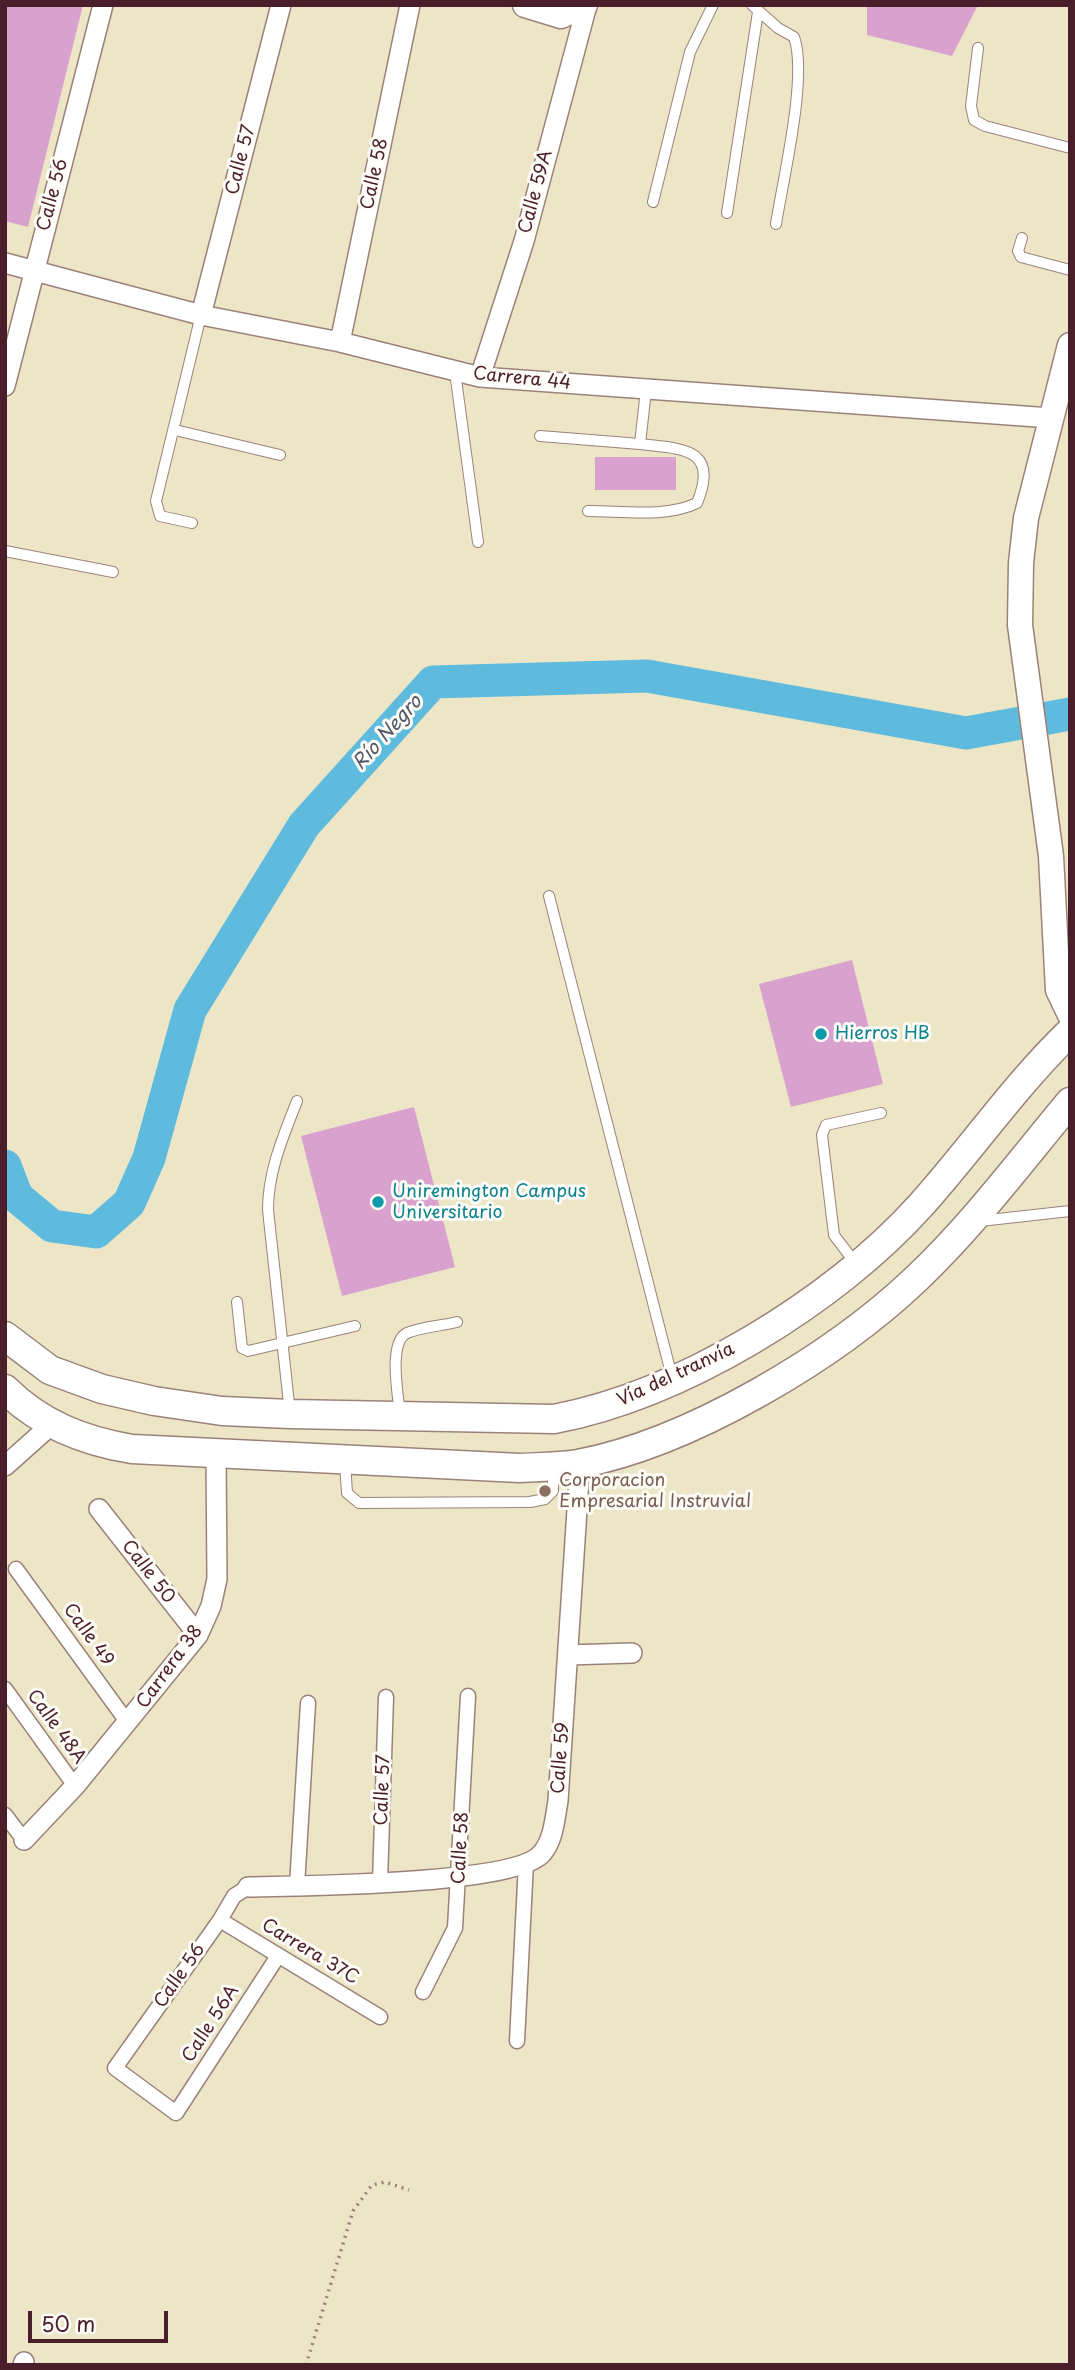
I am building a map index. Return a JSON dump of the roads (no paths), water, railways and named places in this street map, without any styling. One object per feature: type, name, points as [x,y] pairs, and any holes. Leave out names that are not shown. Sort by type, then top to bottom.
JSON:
[{"type":"main road","name":"Vía del tranvía","points":[[5,1336],[50,1370],[102,1389],[154,1402],[222,1411],[554,1419],[599,1410],[673,1381],[758,1335],[856,1265],[919,1207],[1028,1074],[1070,1032]]},
{"type":"main road","points":[[5,1389],[51,1425],[104,1444],[216,1454],[520,1468],[566,1465],[660,1438],[713,1415],[813,1359],[873,1317],[971,1222],[1070,1102]]},
{"type":"street","name":"Calle 56","points":[[5,386],[103,5]]},
{"type":"street","name":"Calle 57","points":[[201,315],[281,5]]},
{"type":"street","name":"Calle 58","points":[[340,342],[410,5]]},
{"type":"street","points":[[525,5],[561,16],[577,38]]},
{"type":"street","points":[[561,16],[586,5]]},
{"type":"street","name":"Calle 59A","points":[[480,377],[524,241],[586,5]]},
{"type":"street","name":"Carrera 44","points":[[5,263],[201,315],[340,342],[480,377],[1051,418]]},
{"type":"street","points":[[1070,345],[1064,389],[1051,418],[1026,519],[1021,563],[1023,650],[1051,856],[1058,990],[1070,1015]]},
{"type":"street","points":[[5,1466],[51,1425]]},
{"type":"street","name":"Carrera 38","points":[[24,1840],[75,1786],[198,1635],[211,1605],[217,1579],[216,1454]]},
{"type":"street","name":"Calle 59","points":[[526,1863],[543,1853],[552,1831],[558,1801],[568,1655],[566,1465]]},
{"type":"street","name":"Calle 50","points":[[99,1509],[198,1635]]},
{"type":"street","name":"Calle 49","points":[[16,1569],[128,1723]]},
{"type":"street","points":[[568,1655],[632,1653]]},
{"type":"street","name":"Calle 48A","points":[[5,1689],[75,1786]]},
{"type":"street","name":"Calle 58","points":[[423,1992],[455,1928],[460,1877],[468,1696]]},
{"type":"street","name":"Calle 57","points":[[380,1882],[386,1697]]},
{"type":"street","points":[[297,1886],[308,1703]]},
{"type":"street","points":[[5,1815],[24,1840]]},
{"type":"street","points":[[248,1887],[460,1877],[526,1863],[517,2041]]},
{"type":"street","name":"Calle 56","points":[[176,2113],[115,2068],[220,1920],[234,1896],[248,1887]]},
{"type":"street","name":"Carrera 37C","points":[[220,1920],[380,2017]]},
{"type":"street","name":"Calle 56A","points":[[176,2113],[278,1956]]},
{"type":"lane","points":[[653,202],[690,52],[713,5]]},
{"type":"lane","points":[[727,213],[755,9],[794,37],[799,51],[799,76],[776,224]]},
{"type":"lane","points":[[978,48],[971,106],[974,120],[1070,148]]},
{"type":"lane","points":[[1022,238],[1018,251],[1021,257],[1070,270]]},
{"type":"lane","points":[[192,523],[160,516],[156,510],[156,501],[201,315]]},
{"type":"lane","points":[[455,372],[478,542]]},
{"type":"lane","points":[[640,444],[646,390]]},
{"type":"lane","points":[[175,430],[280,455]]},
{"type":"lane","points":[[540,436],[688,450],[697,455],[702,464],[702,491],[697,503],[684,510],[588,511]]},
{"type":"lane","points":[[5,551],[113,572]]},
{"type":"lane","points":[[549,896],[673,1381]]},
{"type":"lane","points":[[290,1414],[268,1188],[272,1169],[297,1101]]},
{"type":"lane","points":[[856,1265],[834,1235],[821,1135],[826,1125],[881,1113]]},
{"type":"lane","points":[[971,1222],[1070,1211]]},
{"type":"lane","points":[[237,1302],[242,1348],[248,1351],[355,1326]]},
{"type":"lane","points":[[400,1417],[396,1349],[401,1338],[408,1333],[457,1322]]},
{"type":"lane","points":[[345,1460],[347,1493],[359,1503],[530,1502],[545,1499],[553,1491],[566,1465]]},
{"type":"waterway","name":"Río Negro","points":[[5,1166],[17,1197],[52,1226],[96,1232],[129,1203],[149,1158],[190,1010],[304,825],[433,682],[647,676],[966,733],[1070,714]]},
{"type":"place","name":"Hierros HB","points":[[821,1034]]},
{"type":"place","name":"Uniremington Campus Universitario","points":[[378,1202]]},
{"type":"place","name":"Corporacion Empresarial Instruvial","points":[[545,1491]]}]
